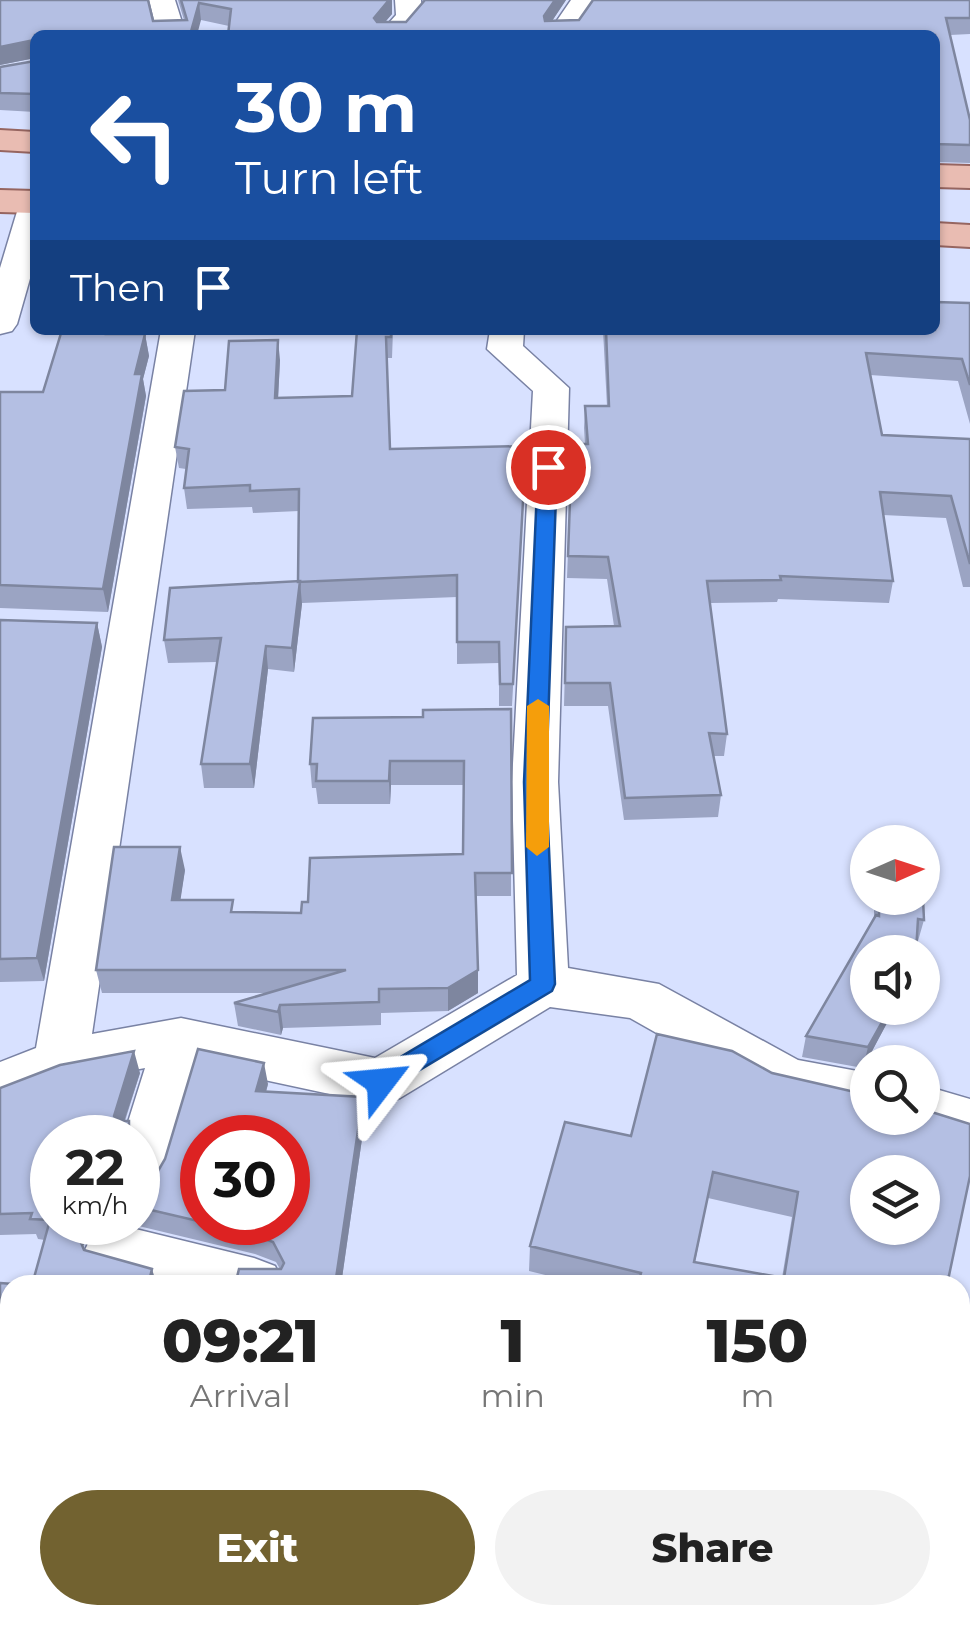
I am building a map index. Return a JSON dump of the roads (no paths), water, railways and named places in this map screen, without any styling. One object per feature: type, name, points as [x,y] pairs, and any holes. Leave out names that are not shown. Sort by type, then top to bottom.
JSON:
[{"type":"main road","points":[[0,140],[30,142]]},
{"type":"main road","points":[[940,176],[970,177]]},
{"type":"main road","points":[[0,200],[30,203]]},
{"type":"main road","points":[[940,234],[970,236]]},
{"type":"street","points":[[162,0],[171,30]]},
{"type":"street","points":[[396,30],[408,16],[408,0]]},
{"type":"street","points":[[564,30],[586,0]]},
{"type":"street","points":[[0,324],[30,221]]},
{"type":"street","points":[[61,1062],[109,629],[177,335]]},
{"type":"street","points":[[506,335],[505,349],[551,388],[535,782],[543,984]]},
{"type":"street","points":[[0,1085],[61,1062],[181,1040],[381,1082],[543,984],[640,998],[787,1080],[850,1092]]},
{"type":"street","points":[[158,1115],[181,1040]]},
{"type":"street","points":[[940,1111],[970,1126]]},
{"type":"street","points":[[114,1253],[210,1275]]}]
